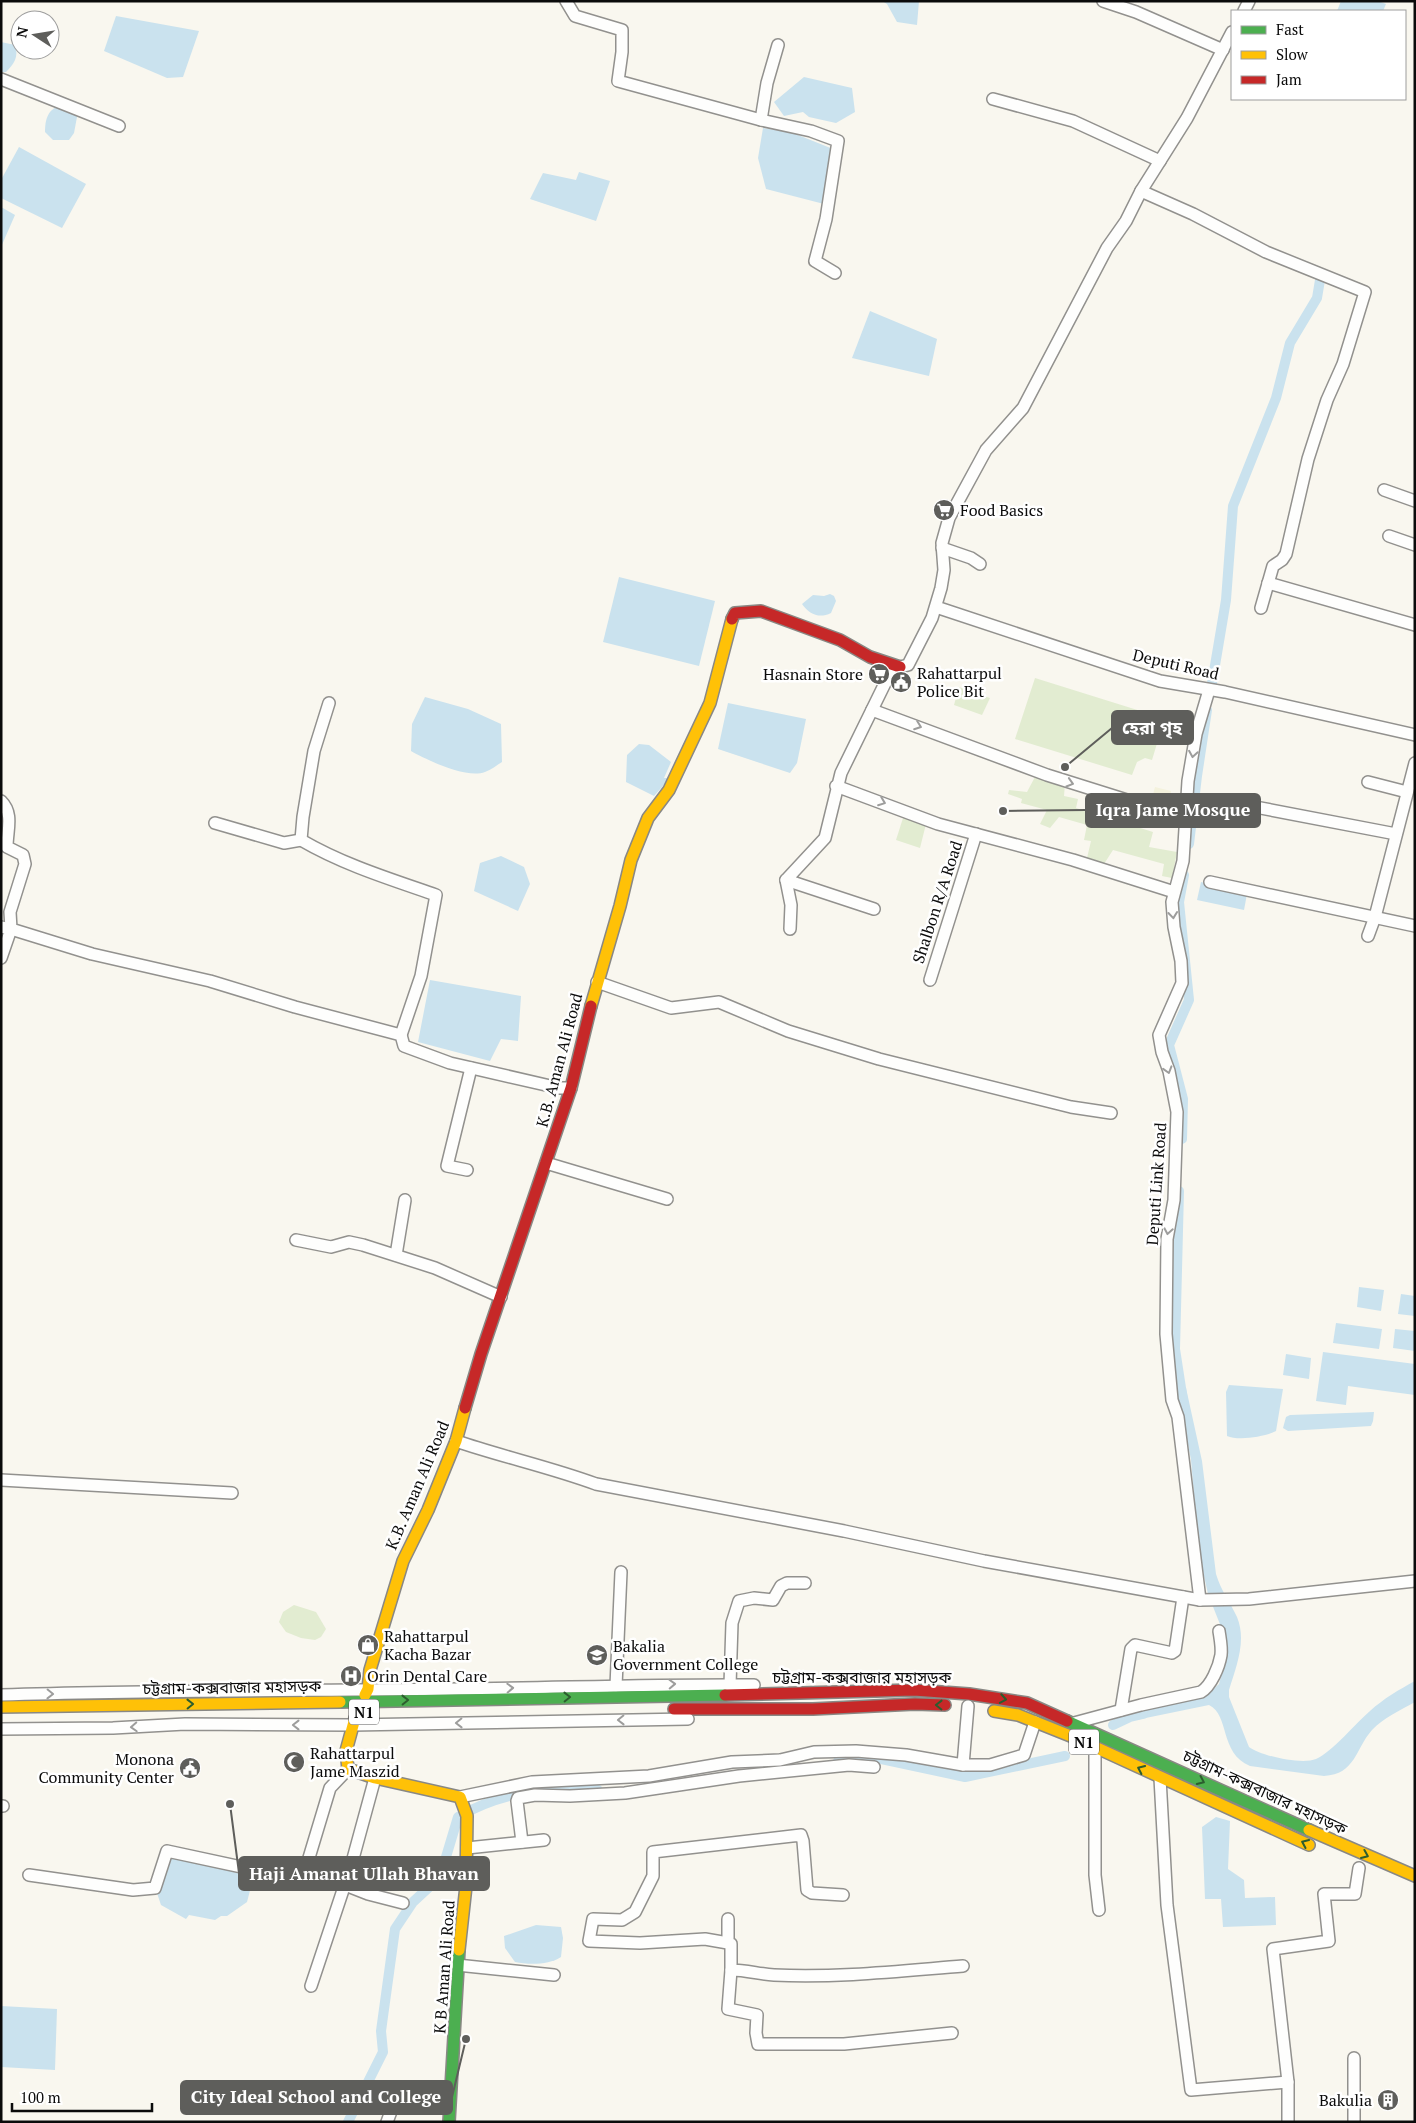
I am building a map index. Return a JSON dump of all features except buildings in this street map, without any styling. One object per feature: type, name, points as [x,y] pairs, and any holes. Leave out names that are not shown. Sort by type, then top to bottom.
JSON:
[{"type":"main road","name":"K.B. Aman Ali Road","points":[[366,1692],[370,1670],[403,1561],[428,1510],[456,1441],[482,1354],[571,1088],[597,982],[620,906],[631,860],[648,818],[669,790],[710,703],[729,626],[735,613],[761,611],[840,640],[870,657],[900,667]]},
{"type":"main road","name":"চট্টগ্রাম-কক্সবাজার মহাসড়ক","points":[[1,1706],[914,1690],[969,1694],[1028,1704],[1415,1876]]},
{"type":"main road","points":[[881,1692],[887,1706]]},
{"type":"main road","name":"চট্টগ্রাম-কক্সবাজার মহাসড়ক","points":[[1,1719],[346,1712],[887,1706],[977,1707],[1018,1716],[1073,1737],[1323,1851]]},
{"type":"main road","points":[[354,1721],[346,1751],[348,1769],[375,1778],[462,1800]]},
{"type":"main road","name":"K B Aman Ali Road","points":[[449,2122],[456,2017],[457,1965],[466,1886],[467,1816],[462,1800]]},
{"type":"street","points":[[566,1],[575,16],[622,30],[622,52],[618,81],[761,120],[811,131],[838,141],[826,219],[816,261],[835,273]]},
{"type":"street","points":[[1102,1],[1136,12],[1222,50]]},
{"type":"street","points":[[786,880],[825,838],[831,819],[836,786],[841,773],[892,669],[908,664],[917,652],[936,607],[944,570],[942,548],[949,518],[961,494],[990,444],[1023,408],[1107,248],[1126,220],[1187,118],[1231,34]]},
{"type":"street","points":[[761,120],[767,83],[778,45]]},
{"type":"street","points":[[1,78],[119,126]]},
{"type":"street","points":[[993,99],[1073,121],[1160,161]]},
{"type":"street","points":[[1142,191],[1193,214],[1266,252],[1365,291],[1343,364],[1327,400],[1308,459],[1286,554],[1282,560],[1273,566],[1261,608]]},
{"type":"street","points":[[1384,490],[1415,501]]},
{"type":"street","points":[[1390,536],[1415,545]]},
{"type":"street","points":[[942,548],[971,558],[980,564]]},
{"type":"street","points":[[1268,583],[1415,625]]},
{"type":"street","name":"Deputi Road","points":[[936,607],[1160,681],[1415,735]]},
{"type":"street","name":"Deputi Link Road","points":[[1204,1600],[1178,1417],[1172,1400],[1168,1357],[1167,1239],[1174,1200],[1177,1112],[1169,1071],[1162,1052],[1159,1035],[1182,983],[1182,960],[1174,927],[1172,902],[1183,862],[1188,781],[1196,734],[1209,690]]},
{"type":"street","points":[[301,840],[314,751],[329,704]]},
{"type":"street","points":[[872,710],[968,744],[1020,766],[1133,802],[1185,813]]},
{"type":"street","points":[[1368,936],[1375,917],[1415,763]]},
{"type":"street","points":[[1368,782],[1407,792]]},
{"type":"street","points":[[836,786],[938,824],[1073,860],[1171,891]]},
{"type":"street","points":[[1,801],[8,808],[7,847],[22,855],[24,864],[6,928],[1,958]]},
{"type":"street","points":[[1250,806],[1396,834]]},
{"type":"street","points":[[215,823],[284,843],[301,840],[361,870],[436,895],[421,976],[401,1035],[404,1046],[450,1063],[559,1088],[571,1088]]},
{"type":"street","name":"Shalbon R/A Road","points":[[930,980],[976,834]]},
{"type":"street","points":[[786,880],[874,909]]},
{"type":"street","points":[[786,880],[792,910],[790,929]]},
{"type":"street","points":[[1210,882],[1415,926]]},
{"type":"street","points":[[6,928],[92,954],[210,981],[295,1007],[401,1035]]},
{"type":"street","points":[[597,982],[671,1008],[719,1002],[788,1031],[880,1059],[1070,1107],[1111,1113]]},
{"type":"street","points":[[467,1170],[447,1166],[471,1068]]},
{"type":"street","points":[[546,1163],[667,1199]]},
{"type":"street","points":[[396,1256],[405,1200]]},
{"type":"street","points":[[296,1240],[331,1247],[349,1242],[435,1268],[501,1297]]},
{"type":"street","points":[[456,1441],[495,1454],[558,1470],[596,1484],[984,1561],[1183,1597],[1204,1600],[1249,1599],[1415,1581]]},
{"type":"street","points":[[1,1480],[232,1493]]},
{"type":"street","points":[[616,1686],[621,1572]]},
{"type":"street","points":[[730,1685],[732,1623],[739,1601],[754,1598],[773,1600],[781,1586],[805,1583]]},
{"type":"street","points":[[1121,1710],[1131,1649],[1134,1645],[1172,1653],[1175,1651],[1183,1597]]},
{"type":"street","points":[[1074,1723],[1201,1692],[1206,1689],[1221,1655],[1219,1631]]},
{"type":"street","points":[[1,1695],[366,1692],[679,1684],[869,1686],[881,1692]]},
{"type":"street","points":[[963,1766],[977,1707]]},
{"type":"street","points":[[1,1728],[113,1728],[185,1724],[354,1721],[758,1717],[777,1716],[790,1708]]},
{"type":"street","points":[[462,1800],[532,1782],[649,1776],[732,1762],[767,1759],[780,1760],[814,1752],[856,1751],[906,1755],[963,1766],[990,1765],[1024,1755],[1035,1722]]},
{"type":"street","points":[[1095,1748],[1095,1876],[1099,1910]]},
{"type":"street","points":[[522,1842],[518,1798],[535,1795],[570,1796],[625,1793],[739,1776],[849,1765],[874,1767]]},
{"type":"street","points":[[29,1875],[134,1890],[155,1888],[168,1851],[260,1871],[272,1867],[304,1871],[330,1788],[348,1769]]},
{"type":"street","points":[[311,1986],[345,1885],[375,1778]]},
{"type":"street","points":[[1160,1778],[1168,1905],[1191,2090],[1288,2082]]},
{"type":"street","points":[[843,1895],[822,1895],[807,1890],[804,1841],[801,1835],[654,1852],[653,1876],[635,1912],[622,1920],[593,1919],[589,1940],[640,1943],[705,1938],[731,1944],[732,1970],[728,2009],[757,2016],[756,2033],[758,2044],[844,2044],[952,2033]]},
{"type":"street","points":[[467,1848],[544,1840]]},
{"type":"street","points":[[1288,2122],[1288,2082],[1273,1949],[1329,1941],[1324,1894],[1355,1894],[1359,1868]]},
{"type":"street","points":[[345,1885],[368,1894],[403,1903]]},
{"type":"street","points":[[728,1919],[728,1943]]},
{"type":"street","points":[[457,1965],[554,1975]]},
{"type":"street","points":[[732,1970],[782,1975],[894,1972],[963,1966]]},
{"type":"street","points":[[1354,2058],[1354,2122]]},
{"type":"street","points":[[387,2122],[393,2106]]},
{"type":"shaded area","points":[[1155,787],[1171,791],[1170,797],[1182,800],[1180,809],[1151,802]]},
{"type":"green space","points":[[1035,678],[1147,713],[1144,721],[1162,727],[1152,760],[1145,758],[1137,762],[1132,775],[1015,739]]},
{"type":"green space","points":[[959,687],[990,698],[982,715],[954,705]]},
{"type":"green space","points":[[1036,775],[1065,784],[1064,796],[1078,799],[1076,808],[1153,832],[1149,847],[1177,852],[1172,878],[1162,876],[1164,864],[1113,850],[1104,864],[1087,858],[1091,841],[1084,840],[1087,825],[1059,817],[1050,828],[1040,824],[1047,810],[1021,803],[1022,799],[1008,794],[1009,790],[1027,792]]},
{"type":"green space","points":[[903,818],[926,824],[920,848],[896,840]]},
{"type":"green space","points":[[294,1605],[316,1612],[326,1629],[321,1637],[315,1640],[301,1638],[286,1632],[279,1622],[283,1612]]},
{"type":"water","points":[[882,1],[919,1],[917,25],[897,22],[887,4]]},
{"type":"water","points":[[1341,1],[1378,1],[1386,4],[1383,10],[1337,10]]},
{"type":"water","points":[[116,16],[199,31],[183,77],[167,78],[104,51]]},
{"type":"water","points":[[1,42],[10,44],[10,60],[15,60],[6,72],[1,72]]},
{"type":"water","points":[[804,77],[852,88],[855,112],[836,123],[809,117],[803,112],[784,116],[774,102]]},
{"type":"water","points":[[59,106],[73,112],[77,117],[74,133],[69,140],[53,140],[45,132],[49,113]]},
{"type":"water","points":[[763,128],[793,133],[833,149],[824,204],[766,189],[758,158]]},
{"type":"water","points":[[19,147],[86,184],[62,228],[1,198],[1,180]]},
{"type":"water","points":[[579,172],[610,181],[596,221],[530,199],[543,173],[576,180]]},
{"type":"water","points":[[1,207],[15,215],[1,247]]},
{"type":"water","points":[[870,311],[937,339],[929,376],[852,358]]},
{"type":"water","points":[[619,577],[715,601],[699,666],[603,642]]},
{"type":"water","points":[[830,594],[834,596],[836,601],[831,613],[827,615],[815,614],[802,604],[813,595],[824,596]]},
{"type":"water","points":[[425,697],[468,709],[501,724],[502,762],[485,772],[468,773],[447,768],[411,751],[412,724]]},
{"type":"water","points":[[728,703],[806,719],[797,763],[790,773],[718,749]]},
{"type":"water","points":[[639,744],[649,745],[671,762],[664,778],[670,778],[654,796],[626,782],[627,755]]},
{"type":"water","points":[[501,856],[524,867],[530,884],[518,911],[474,891],[480,863]]},
{"type":"water","points":[[1201,882],[1247,894],[1244,910],[1197,900]]},
{"type":"water","points":[[430,980],[521,996],[518,1041],[501,1039],[490,1061],[418,1042]]},
{"type":"water","points":[[1359,1287],[1384,1290],[1381,1311],[1357,1307]]},
{"type":"water","points":[[1401,1294],[1415,1296],[1415,1316],[1398,1314]]},
{"type":"water","points":[[1336,1323],[1382,1329],[1379,1349],[1333,1343]]},
{"type":"water","points":[[1395,1329],[1415,1331],[1415,1351],[1393,1348]]},
{"type":"water","points":[[1323,1352],[1415,1364],[1415,1395],[1348,1386],[1346,1405],[1316,1401]]},
{"type":"water","points":[[1286,1354],[1311,1358],[1309,1379],[1283,1375]]},
{"type":"water","points":[[1229,1385],[1283,1389],[1276,1431],[1252,1438],[1227,1436],[1226,1392]]},
{"type":"water","points":[[1181,1388],[1186,1388],[1202,1461],[1216,1574],[1240,1626],[1241,1645],[1229,1690],[1229,1697],[1249,1747],[1263,1754],[1282,1759],[1310,1761],[1316,1759],[1336,1744],[1375,1707],[1392,1694],[1415,1681],[1415,1702],[1376,1726],[1366,1737],[1349,1766],[1343,1771],[1324,1776],[1250,1766],[1240,1760],[1233,1752],[1220,1717],[1216,1710],[1209,1705],[1136,1720],[1130,1717],[1131,1713],[1142,1708],[1210,1692],[1219,1684],[1227,1654],[1227,1642],[1208,1594],[1202,1567],[1191,1460],[1178,1392]]},
{"type":"water","points":[[1374,1412],[1371,1426],[1288,1431],[1283,1428],[1286,1417],[1290,1415]]},
{"type":"water","points":[[1216,1817],[1230,1821],[1228,1869],[1244,1880],[1245,1898],[1275,1897],[1276,1925],[1223,1927],[1221,1899],[1205,1899],[1202,1827]]},
{"type":"water","points":[[168,1855],[254,1875],[247,1902],[227,1916],[221,1916],[215,1920],[189,1915],[186,1919],[161,1905],[156,1890]]},
{"type":"water","points":[[536,1925],[561,1927],[563,1938],[561,1957],[551,1962],[539,1964],[515,1962],[505,1948],[504,1936]]},
{"type":"water","points":[[1,2006],[57,2009],[55,2070],[1,2067]]},
{"type":"waterway","points":[[1210,695],[1226,600],[1233,506],[1276,398],[1290,343],[1317,298],[1320,280]]},
{"type":"waterway","points":[[1189,844],[1207,710]]},
{"type":"waterway","points":[[1182,1139],[1183,1099],[1169,1045],[1189,1000],[1179,902],[1184,875]]},
{"type":"waterway","points":[[1179,1191],[1175,1349],[1183,1401]]},
{"type":"waterway","points":[[1113,1725],[1130,1717],[1143,1714]]},
{"type":"waterway","points":[[838,1761],[872,1757],[965,1777],[1065,1756]]},
{"type":"waterway","points":[[348,2122],[383,2052],[381,2031],[395,1929],[413,1902],[440,1877],[458,1817],[475,1808],[509,1796],[543,1790],[598,1790]]},
{"type":"traffic: fast","points":[[340,1702],[725,1695]]},
{"type":"traffic: fast","points":[[1067,1721],[1309,1830]]},
{"type":"traffic: fast","points":[[449,2122],[459,1950]]},
{"type":"traffic: slow","points":[[591,1006],[620,906],[631,860],[648,818],[669,790],[710,703],[732,619]]},
{"type":"traffic: slow","points":[[365,1695],[368,1689],[370,1670],[403,1561],[428,1510],[456,1441],[465,1408]]},
{"type":"traffic: slow","points":[[1,1707],[340,1702]]},
{"type":"traffic: slow","points":[[994,1711],[1018,1715],[1073,1737],[1309,1845]]},
{"type":"traffic: slow","points":[[355,1718],[346,1751],[348,1769],[375,1778],[460,1797],[467,1816],[466,1886],[459,1950]]},
{"type":"traffic: slow","points":[[1309,1830],[1415,1876]]},
{"type":"traffic: jam","points":[[732,619],[735,613],[761,611],[840,640],[870,657],[900,667]]},
{"type":"traffic: jam","points":[[465,1408],[481,1354],[571,1088],[591,1006]]},
{"type":"traffic: jam","points":[[725,1695],[914,1690],[969,1694],[1027,1703],[1067,1721]]},
{"type":"traffic: jam","points":[[674,1709],[813,1709],[915,1704],[945,1705]]},
{"type":"place","name":"Food Basics","points":[[944,510]]},
{"type":"place","name":"Hasnain Store","points":[[879,674]]},
{"type":"place","name":"Rahattarpul Police Bit","points":[[901,682]]},
{"type":"place","name":"হেরা গৃহ","points":[[1065,767]]},
{"type":"place","name":"Iqra Jame Mosque","points":[[1003,811]]},
{"type":"place","name":"Rahattarpul Kacha Bazar","points":[[368,1645]]},
{"type":"place","name":"Bakalia Government College","points":[[597,1655]]},
{"type":"place","name":"Orin Dental Care","points":[[351,1676]]},
{"type":"place","name":"Rahattarpul Jame Maszid","points":[[294,1762]]},
{"type":"place","name":"Monona Community Center","points":[[190,1768]]},
{"type":"place","name":"Haji Amanat Ullah Bhavan","points":[[230,1804]]},
{"type":"place","name":"City Ideal School and College","points":[[466,2039]]},
{"type":"place","name":"Bakulia","points":[[1388,2100]]}]
